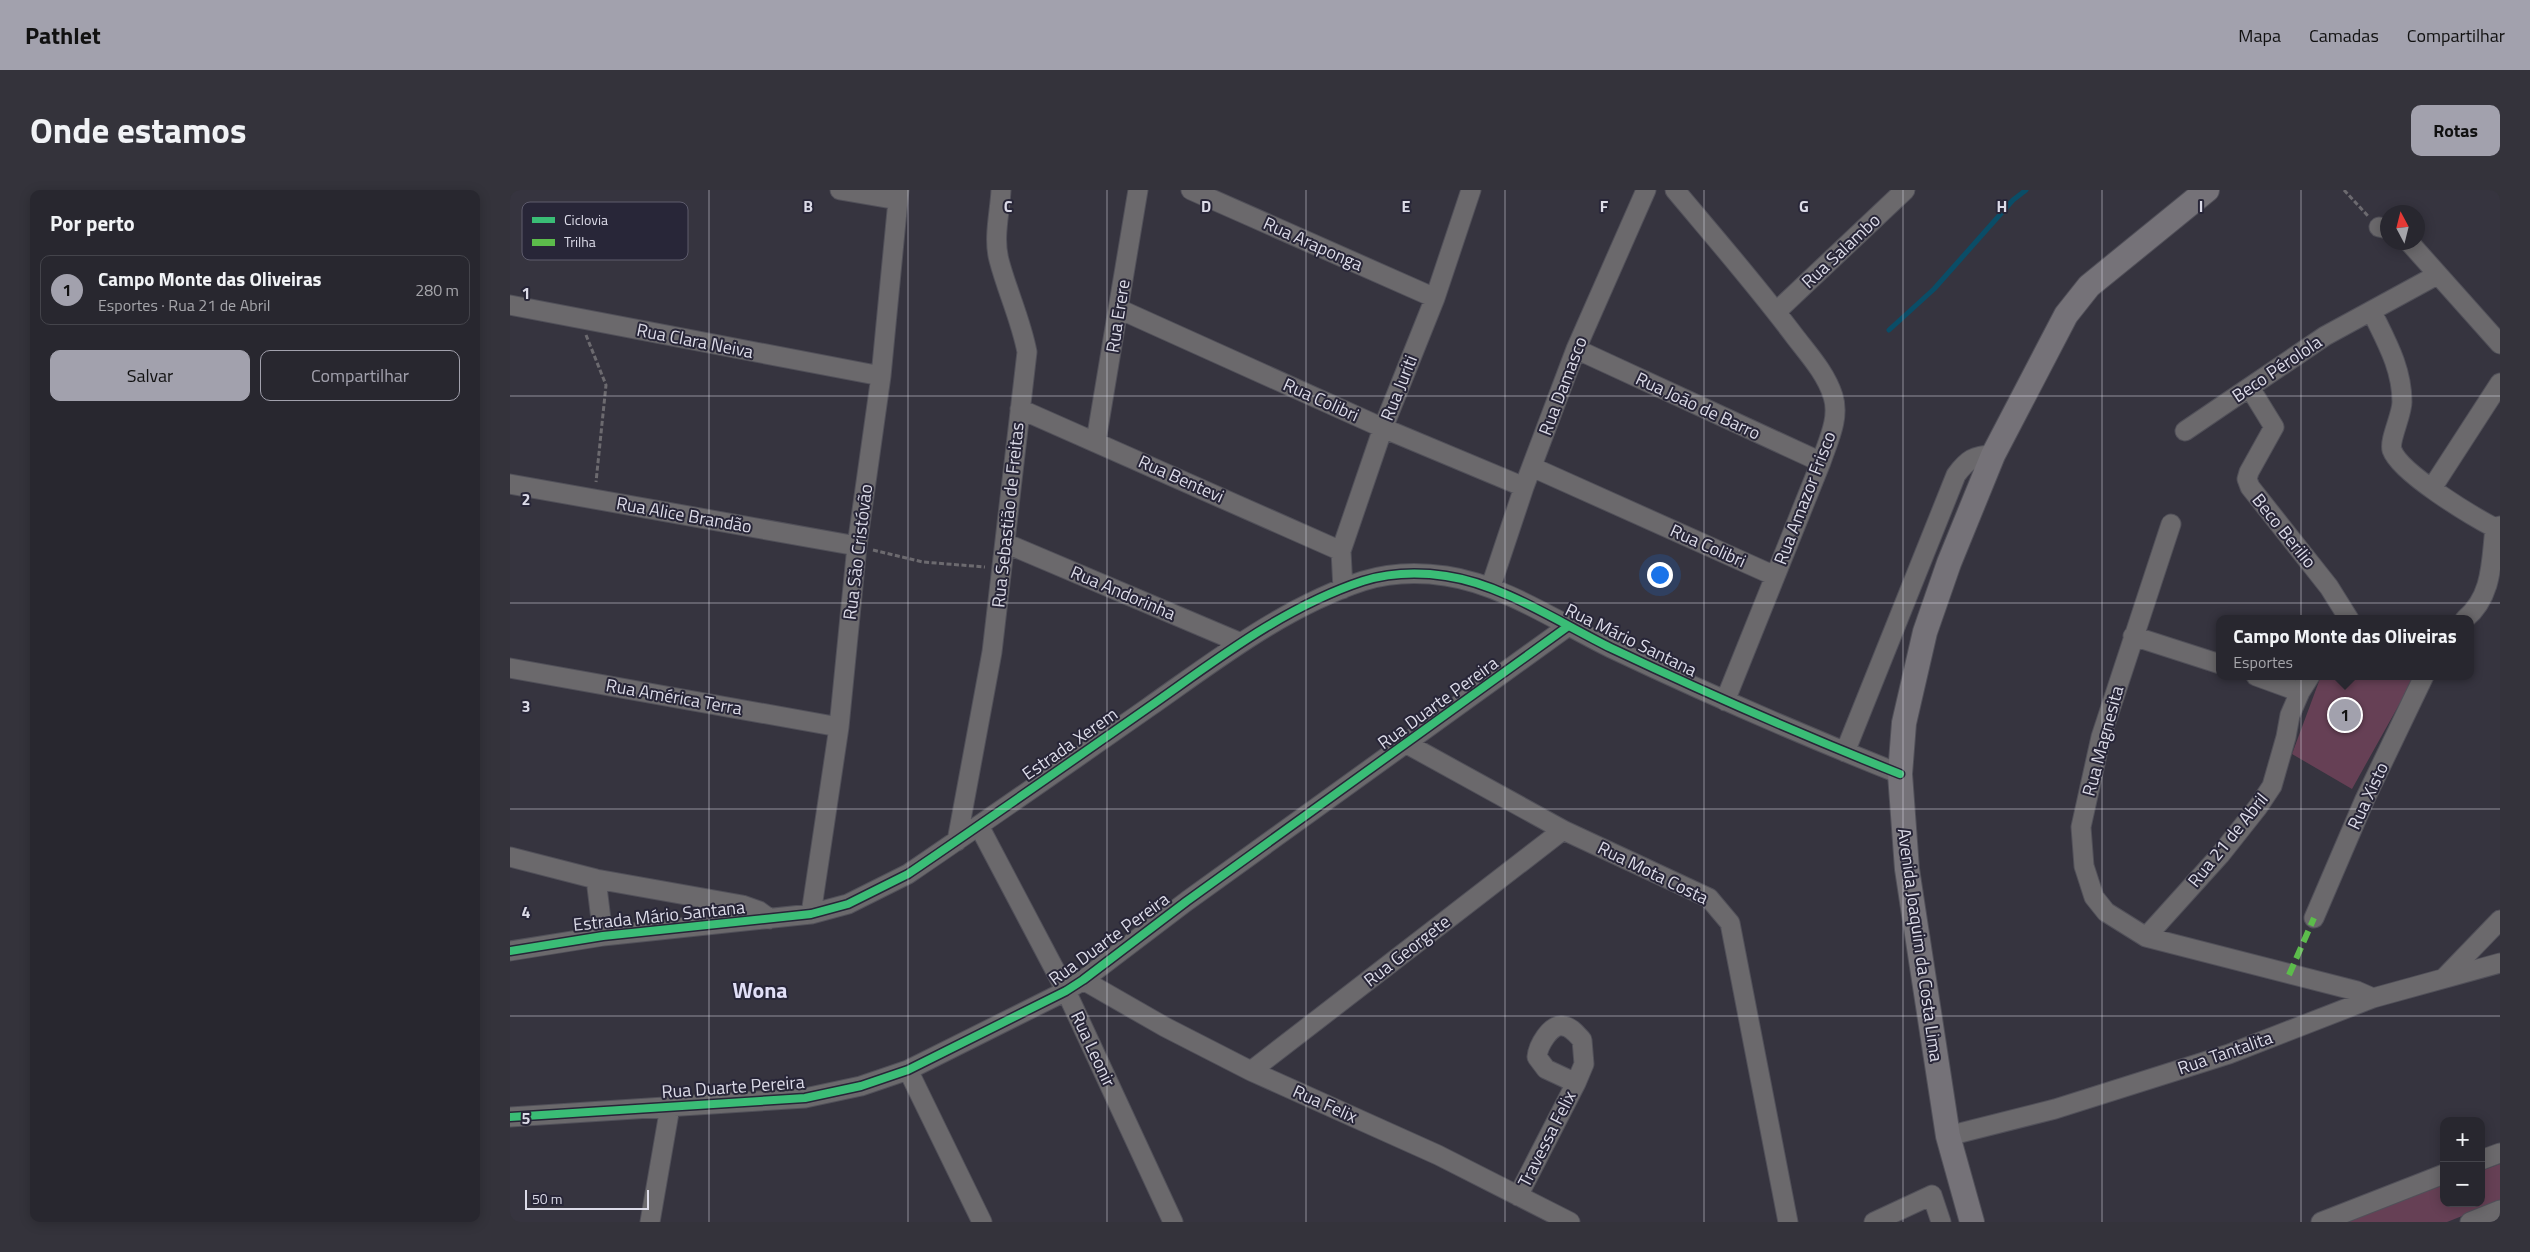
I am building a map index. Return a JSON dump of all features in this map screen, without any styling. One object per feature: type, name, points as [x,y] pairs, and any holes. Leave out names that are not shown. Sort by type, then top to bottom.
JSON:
[{"type":"main road","name":"Avenida Joaquim da Costa Lima","points":[[1970,1214],[1948,1136],[1907,869],[1900,774],[1904,723],[1925,632],[1993,455],[2066,315],[2089,286],[2207,190]]},
{"type":"street","points":[[840,190],[898,195]]},
{"type":"street","name":"Rua Sebastião de Freitas","points":[[957,841],[992,652],[1027,352],[1020,319],[998,259],[997,246],[1001,190]]},
{"type":"street","name":"Rua Erere","points":[[1096,442],[1138,190]]},
{"type":"street","name":"Rua Araponga","points":[[1191,190],[1435,298]]},
{"type":"street","name":"Rua Juriti","points":[[1343,589],[1341,551],[1383,428],[1435,298],[1471,190]]},
{"type":"street","name":"Rua Damasco","points":[[1491,586],[1524,487],[1576,350],[1646,190]]},
{"type":"street","name":"Rua Amazor Frisco","points":[[1675,190],[1776,311],[1823,374],[1833,396],[1834,422],[1821,462],[1725,701]]},
{"type":"street","name":"Rua Salambo","points":[[1776,311],[1905,190]]},
{"type":"street","name":"Rua São Cristóvão","points":[[811,914],[839,727],[857,546],[881,376],[898,195]]},
{"type":"street","points":[[2416,250],[2500,344]]},
{"type":"street","name":"Beco Pérolola","points":[[2185,431],[2325,336],[2437,275]]},
{"type":"street","name":"Rua Clara Neiva","points":[[510,305],[881,376]]},
{"type":"street","name":"Rua Colibri","points":[[1119,310],[1383,428],[1524,487]]},
{"type":"street","points":[[2372,312],[2397,365],[2402,402],[2391,448],[2406,467],[2432,488],[2474,516],[2497,527],[2486,593],[2476,610],[2470,615]]},
{"type":"street","name":"Rua Joāo de Barro","points":[[1576,350],[1821,462]]},
{"type":"street","points":[[2432,488],[2500,383]]},
{"type":"street","name":"Beco Berilio","points":[[2250,388],[2274,427],[2249,472],[2247,479],[2250,487],[2329,587],[2346,615]]},
{"type":"street","name":"Rua Bentevi","points":[[1020,409],[1341,551]]},
{"type":"street","points":[[1845,752],[1956,475],[1966,461],[1978,455],[1993,455]]},
{"type":"street","name":"Rua Colibri","points":[[1532,467],[1775,576]]},
{"type":"street","name":"Rua Alice Brandão","points":[[510,484],[857,546]]},
{"type":"street","name":"Rua Magnesita","points":[[2171,524],[2101,737],[2081,826],[2084,866],[2094,897],[2106,912],[2146,937],[2348,989],[2373,998]]},
{"type":"street","name":"Rua Andorinha","points":[[1005,543],[1241,643]]},
{"type":"street","name":"Rua Mário Santana","points":[[1343,589],[1371,579],[1407,574],[1448,576],[1491,586],[1567,627],[1725,701],[1900,774]]},
{"type":"street","name":"Estrada Xerem","points":[[811,914],[848,904],[878,891],[908,874],[1241,643],[1302,608],[1343,589]]},
{"type":"street","name":"Rua Duarte Pereira","points":[[510,1117],[805,1098],[861,1086],[908,1070],[1066,991],[1083,980],[1187,901],[1567,627]]},
{"type":"street","points":[[2133,636],[2216,663]]},
{"type":"street","name":"Rua América Terra","points":[[510,668],[839,727]]},
{"type":"street","points":[[2280,680],[2305,684]]},
{"type":"street","name":"Rua Xisto","points":[[2314,918],[2365,799],[2422,680]]},
{"type":"street","name":"Rua 21 de Abril","points":[[2146,937],[2220,855],[2258,808],[2272,786],[2286,737],[2290,715],[2305,684]]},
{"type":"street","name":"Rua Mota Costa","points":[[1407,744],[1563,830],[1709,898],[1730,923],[1788,1222]]},
{"type":"street","name":"Rua Leonir","points":[[979,826],[1066,991],[1173,1222]]},
{"type":"street","name":"Rua Georgete","points":[[1252,1071],[1563,830]]},
{"type":"street","points":[[510,857],[596,879],[742,905],[759,911],[770,919]]},
{"type":"street","points":[[596,879],[602,936]]},
{"type":"street","name":"Estrada Mário Santana","points":[[510,951],[602,936],[811,914]]},
{"type":"street","points":[[2444,978],[2500,920]]},
{"type":"street","name":"Rua Tantalita","points":[[1948,1136],[2055,1109],[2229,1054],[2373,998],[2500,963]]},
{"type":"street","name":"Rua Felix","points":[[1083,980],[1165,1027],[1252,1071],[1438,1155],[1570,1222]]},
{"type":"street","points":[[908,1070],[982,1222]]},
{"type":"street","name":"Travessa Felix","points":[[1518,1196],[1576,1083]]},
{"type":"street","points":[[650,1222],[670,1107]]},
{"type":"street","points":[[2485,1158],[2500,1152]]},
{"type":"street","points":[[2321,1222],[2440,1176]]},
{"type":"street","points":[[1874,1222],[1932,1196],[1940,1219],[1970,1214]]},
{"type":"street","points":[[2470,1222],[2497,1215]]},
{"type":"path","points":[[2344,190],[2380,225]]},
{"type":"path","points":[[578,319],[606,385],[595,499]]},
{"type":"path","points":[[857,546],[923,562],[1003,569]]},
{"type":"shaded area","points":[[2320,680],[2413,680],[2352,789],[2292,754]]},
{"type":"shaded area","points":[[2500,1164],[2500,1201],[2485,1207],[2485,1170]]},
{"type":"shaded area","points":[[2440,1186],[2440,1207],[2485,1207],[2447,1222],[2343,1222]]},
{"type":"waterway","points":[[1889,330],[1934,289],[2013,200],[2026,190]]},
{"type":"marked path","points":[[2289,975],[2314,918]]},
{"type":"cycle path","points":[[510,951],[603,936],[811,914],[848,904],[908,874],[1251,636],[1306,605],[1334,592],[1373,578],[1394,575],[1425,574],[1446,576],[1488,587],[1682,681],[1900,774]]},
{"type":"cycle path","points":[[510,1117],[805,1098],[861,1086],[908,1070],[1066,991],[1083,980],[1187,901],[1567,627]]},
{"type":"place","name":"Campo Monte das Oliveiras","points":[[2345,715]]},
{"type":"district","name":"Wona","points":[[760,990]]}]
